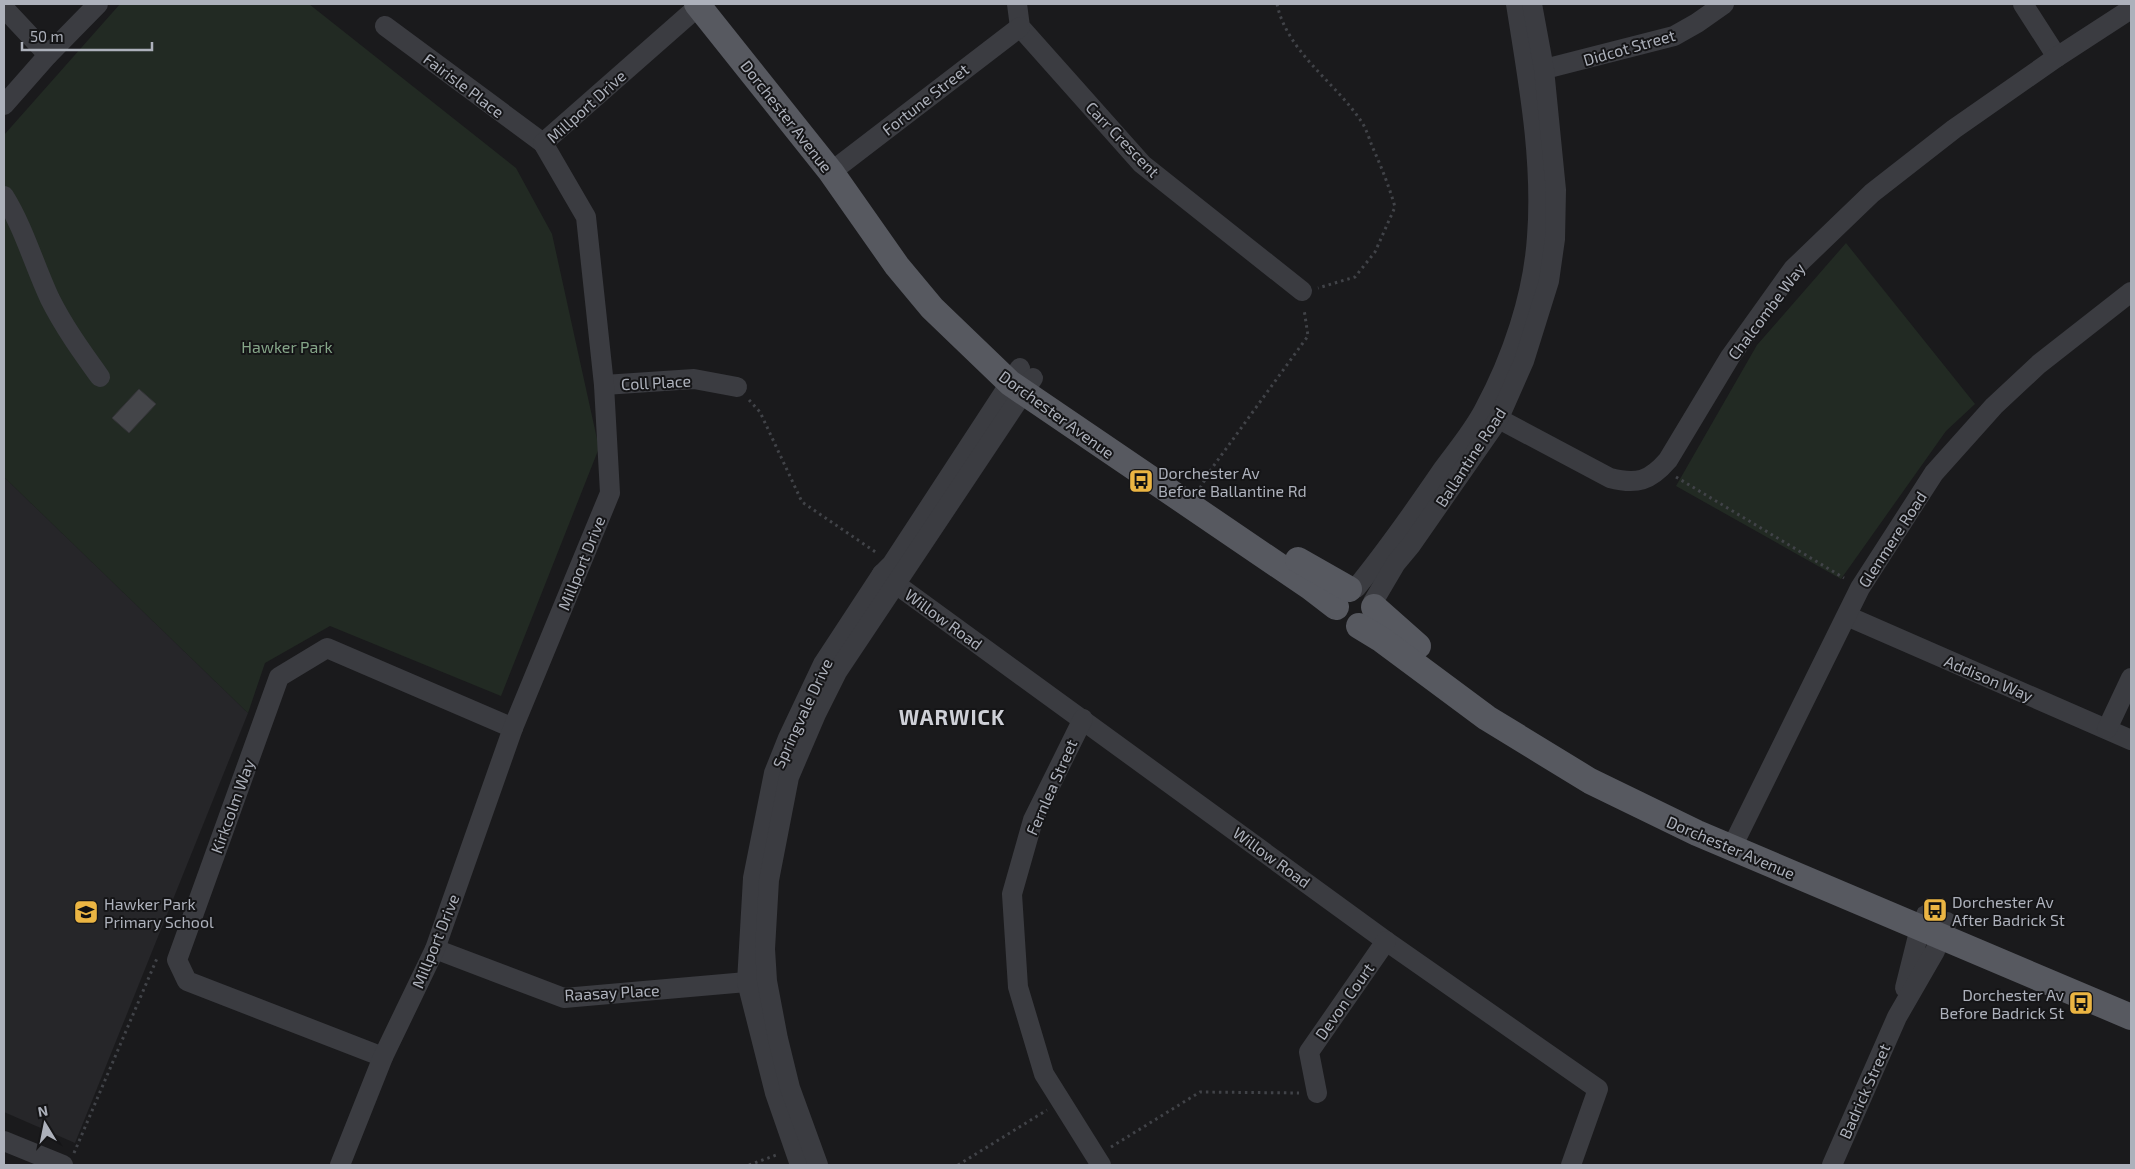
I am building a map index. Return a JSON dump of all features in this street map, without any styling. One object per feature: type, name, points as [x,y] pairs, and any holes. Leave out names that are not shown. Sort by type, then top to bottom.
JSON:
[{"type":"main road","name":"Dorchester Avenue","points":[[704,4],[837,168],[898,266],[932,308],[1022,380],[1310,587],[1358,603]]},
{"type":"main road","name":"Dorchester Avenue","points":[[1022,380],[1307,566],[1358,603],[1382,640],[1488,718],[1590,781],[1697,833],[1735,840],[1933,925],[2131,1017]]},
{"type":"main road","name":"Dorchester Avenue","points":[[1933,925],[2131,1000]]},
{"type":"street","points":[[4,105],[48,55],[98,4]]},
{"type":"street","name":"Millport Drive","points":[[340,1165],[383,1057],[435,949],[513,728],[610,493],[604,385],[586,217],[543,143],[704,4]]},
{"type":"street","points":[[1017,4],[1020,27]]},
{"type":"street","name":"Ballantine Road","points":[[1516,4],[1536,71]]},
{"type":"street","name":"Ballantine Road","points":[[1358,603],[1382,557],[1491,415],[1524,361],[1538,322],[1549,281],[1555,239],[1556,190],[1536,71],[1532,4]]},
{"type":"street","name":"Didcot Street","points":[[1536,71],[1674,36],[1724,4]]},
{"type":"street","points":[[2023,4],[2057,57]]},
{"type":"street","points":[[4,8],[48,55]]},
{"type":"street","name":"Chalcombe Way","points":[[1491,415],[1610,478],[1636,482],[1648,477],[1660,469],[1668,460],[1730,357],[1793,269],[1872,193],[1954,129],[2057,57],[2131,9]]},
{"type":"street","name":"Fairisle Place","points":[[384,26],[543,143]]},
{"type":"street","name":"Fortune Street","points":[[837,168],[1020,27]]},
{"type":"street","name":"Carr Crescent","points":[[1020,27],[1142,164],[1302,291]]},
{"type":"street","points":[[4,196],[14,213],[31,256],[64,325],[100,378]]},
{"type":"street","name":"Glenmere Road","points":[[1735,840],[1860,588],[1934,473],[1994,406],[2039,364],[2131,292]]},
{"type":"street","name":"Coll Place","points":[[604,385],[694,378],[737,387]]},
{"type":"street","name":"Springvale Drive","points":[[797,1157],[775,1093],[747,982],[753,878],[774,773],[823,664],[890,573],[1022,380]]},
{"type":"street","name":"Springvale Drive","points":[[818,1165],[790,1088],[772,1013],[765,949],[769,880],[789,777],[816,714],[890,573]]},
{"type":"street","name":"Willow Road","points":[[890,573],[1083,719],[1386,941],[1598,1089],[1571,1165]]},
{"type":"street","name":"Addison Way","points":[[1846,616],[2131,740]]},
{"type":"street","name":"Kirkcolm Way","points":[[177,960],[279,677],[327,648],[513,728]]},
{"type":"street","points":[[2107,729],[2131,678]]},
{"type":"street","name":"Fernlea Street","points":[[1083,719],[1034,820],[1012,894],[1018,987],[1044,1074],[1098,1161]]},
{"type":"street","name":"Badrick Street","points":[[1832,1165],[1897,1017],[1933,925]]},
{"type":"street","name":"Devon Court","points":[[1317,1093],[1309,1052],[1386,941]]},
{"type":"street","name":"Raasay Place","points":[[435,949],[564,998],[767,981]]},
{"type":"street","points":[[177,960],[187,981],[383,1057]]},
{"type":"street","points":[[4,1141],[68,1161]]},
{"type":"path","points":[[1197,493],[1212,468],[1308,336],[1302,291],[1336,284],[1355,277],[1375,252],[1395,207],[1388,184],[1363,123],[1340,92],[1302,54],[1279,16],[1276,4]]},
{"type":"path","points":[[737,387],[760,412],[802,502],[890,573]]},
{"type":"path","points":[[1660,469],[1681,479],[1860,588]]},
{"type":"path","points":[[68,1161],[159,954],[177,960]]},
{"type":"path","points":[[1098,1161],[1200,1092],[1317,1093]]},
{"type":"path","points":[[958,1165],[1061,1102]]},
{"type":"path","points":[[749,1165],[797,1157]]},
{"type":"shaded area","name":"Hawker Park Primary School","points":[[4,477],[248,713],[75,1143],[4,1112]]},
{"type":"green space","name":"Hawker Park","points":[[120,4],[309,4],[516,168],[552,234],[599,448],[501,696],[330,626],[265,663],[248,713],[4,477],[4,135]]},
{"type":"green space","points":[[1846,243],[1975,404],[1946,431],[1841,579],[1676,486],[1757,345]]},
{"type":"building","points":[[139,389],[156,404],[129,433],[112,418]]},
{"type":"place","name":"Dorchester Av Before Ballantine Rd","points":[[1141,481]]},
{"type":"place","name":"Dorchester Av After Badrick St","points":[[1935,910]]},
{"type":"place","name":"Hawker Park Primary School","points":[[86,912]]},
{"type":"place","name":"Dorchester Av Before Badrick St","points":[[2081,1003]]},
{"type":"district","name":"WARWICK","points":[[952,716]]}]
